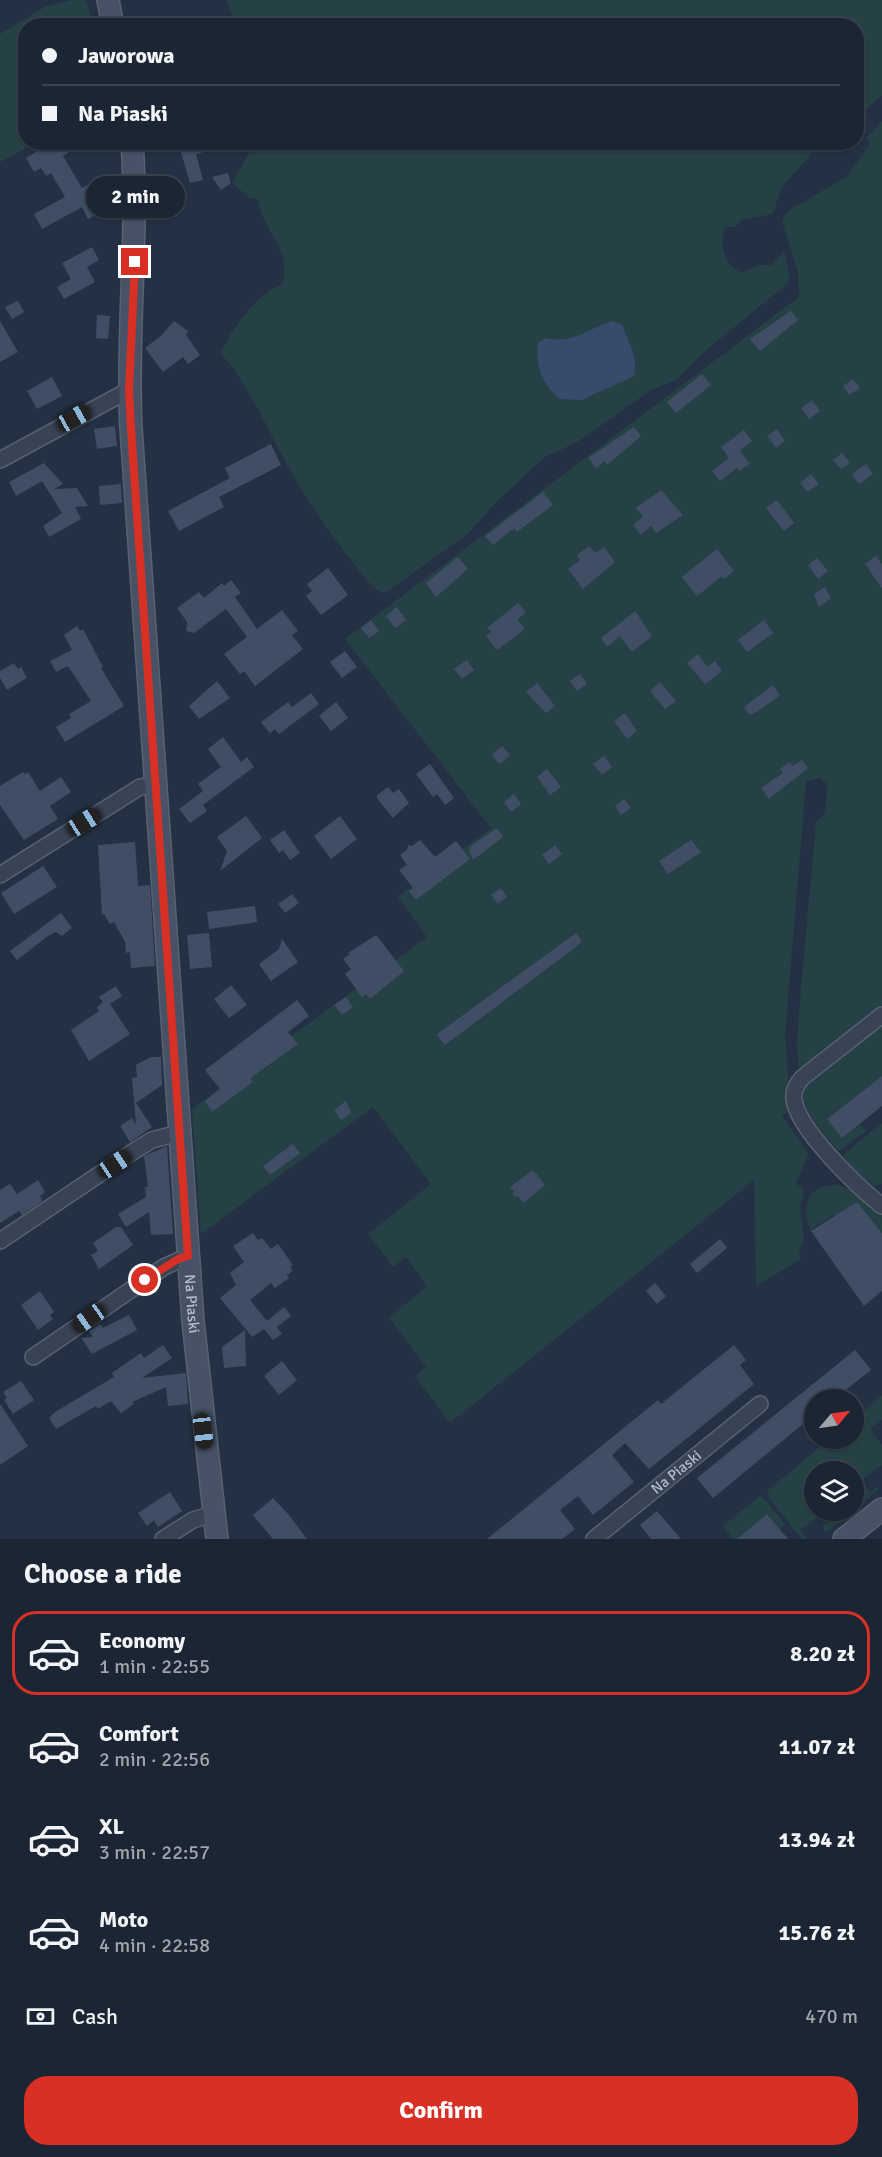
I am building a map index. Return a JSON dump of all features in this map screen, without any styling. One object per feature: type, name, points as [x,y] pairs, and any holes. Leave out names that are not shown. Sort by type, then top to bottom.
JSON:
[{"type":"street","points":[[108,0],[111,18]]},
{"type":"street","name":"Na Piaski","points":[[132,150],[136,243],[129,390],[188,1256],[200,1402],[217,1539]]},
{"type":"street","points":[[0,460],[129,390]]},
{"type":"street","points":[[0,875],[140,787],[156,784]]},
{"type":"street","points":[[882,1015],[802,1078],[794,1092],[797,1109],[833,1160],[844,1174],[882,1206]]},
{"type":"street","points":[[0,1241],[152,1140],[179,1132]]},
{"type":"street","points":[[33,1357],[164,1267],[188,1256]]},
{"type":"street","name":"Na Piaski","points":[[594,1539],[760,1404]]},
{"type":"street","points":[[844,1539],[882,1509]]},
{"type":"street","points":[[163,1539],[193,1520],[213,1514]]},
{"type":"green space","points":[[71,0],[86,0],[91,18],[27,18],[45,7]]},
{"type":"green space","points":[[227,0],[882,0],[882,96],[864,110],[864,18],[233,18]]},
{"type":"green space","points":[[18,23],[18,150],[22,150],[0,162],[0,34]]},
{"type":"green space","points":[[882,121],[882,1008],[799,1072],[797,1047],[800,1000],[816,822],[825,813],[827,784],[820,778],[806,781],[785,1034],[790,1108],[782,1116],[809,1154],[796,1183],[804,1190],[800,1207],[804,1239],[799,1250],[801,1259],[756,1286],[754,1180],[450,1423],[415,1377],[426,1367],[389,1317],[427,1287],[406,1257],[393,1267],[368,1234],[431,1184],[373,1107],[201,1234],[192,1109],[427,937],[398,897],[491,828],[345,639],[799,297],[798,273],[782,221],[786,212],[846,177],[870,144],[867,137]]},
{"type":"green space","points":[[251,150],[815,150],[781,188],[773,214],[741,220],[735,227],[725,227],[723,234],[724,253],[730,265],[742,273],[758,265],[772,265],[784,251],[790,278],[787,284],[709,348],[676,380],[650,391],[576,443],[546,456],[495,503],[469,533],[385,593],[376,589],[369,582],[321,520],[241,380],[220,353],[238,323],[254,304],[262,296],[282,284],[284,271],[280,249],[260,210],[258,199],[250,198],[232,183]]},
{"type":"green space","points":[[882,1020],[882,1076],[827,1119],[842,1138],[860,1124],[866,1131],[839,1151],[814,1122],[805,1105],[805,1088],[802,1086]]},
{"type":"green space","points":[[882,1123],[882,1184],[874,1186],[850,1166],[843,1155]]},
{"type":"green space","points":[[839,1185],[858,1194],[882,1214],[882,1233],[856,1202],[848,1208],[841,1226],[833,1215],[810,1230],[806,1212],[810,1197],[820,1188]]},
{"type":"green space","points":[[882,1395],[882,1419],[870,1429],[882,1445],[882,1465],[864,1478],[864,1461],[804,1461],[804,1521],[813,1521],[800,1530],[807,1539],[802,1539],[769,1498],[767,1491],[818,1449],[864,1449],[864,1410]]},
{"type":"green space","points":[[864,1485],[870,1492],[877,1487],[879,1489],[864,1502]]},
{"type":"green space","points":[[761,1495],[785,1524],[780,1529],[767,1514],[743,1534],[742,1539],[733,1539],[723,1526]]},
{"type":"green space","points":[[827,1521],[840,1521],[825,1533],[823,1525]]},
{"type":"water","points":[[613,321],[622,325],[630,344],[635,363],[634,376],[582,400],[560,399],[544,381],[541,374],[538,343],[545,338],[555,340],[572,338]]},
{"type":"building","points":[[39,150],[72,150],[63,156],[82,188],[100,178],[107,191],[96,196],[104,210],[88,219],[82,207],[42,229],[34,214],[65,197],[51,173],[46,176],[41,168],[34,172],[26,158]]},
{"type":"building","points":[[180,150],[212,150],[196,154],[203,180],[190,183]]},
{"type":"building","points":[[228,173],[231,183],[221,190],[212,177]]},
{"type":"building","points":[[92,247],[99,260],[87,267],[95,282],[64,299],[57,287],[71,279],[62,263]]},
{"type":"building","points":[[18,301],[24,312],[12,319],[5,307]]},
{"type":"building","points":[[791,311],[798,320],[760,351],[750,339]]},
{"type":"building","points":[[97,315],[110,316],[108,339],[96,338]]},
{"type":"building","points":[[0,321],[18,352],[0,362]]},
{"type":"building","points":[[174,321],[188,331],[186,335],[200,355],[188,364],[183,357],[163,372],[145,348],[162,335]]},
{"type":"building","points":[[702,374],[711,385],[676,413],[667,402]]},
{"type":"building","points":[[52,377],[62,396],[37,409],[27,391]]},
{"type":"building","points":[[853,379],[860,388],[849,395],[843,386]]},
{"type":"building","points":[[812,400],[820,411],[809,419],[801,408]]},
{"type":"building","points":[[115,426],[117,446],[97,449],[94,429]]},
{"type":"building","points":[[634,427],[641,436],[607,465],[605,461],[596,468],[588,458]]},
{"type":"building","points":[[777,429],[785,441],[776,448],[767,436]]},
{"type":"building","points":[[744,430],[752,441],[740,451],[750,464],[739,471],[737,468],[720,481],[712,471],[729,458],[721,447]]},
{"type":"building","points":[[271,444],[281,465],[219,497],[224,507],[179,531],[168,511],[230,478],[225,468]]},
{"type":"building","points":[[842,453],[850,463],[841,469],[833,460]]},
{"type":"building","points":[[44,463],[63,484],[54,489],[77,488],[88,506],[75,507],[81,519],[49,537],[43,526],[62,513],[42,481],[16,496],[9,482]]},
{"type":"building","points":[[866,464],[873,474],[859,484],[852,474]]},
{"type":"building","points":[[811,474],[819,484],[808,492],[800,483]]},
{"type":"building","points":[[121,484],[122,503],[100,505],[99,486]]},
{"type":"building","points":[[661,490],[683,515],[656,533],[651,526],[641,535],[633,525],[643,516],[636,508]]},
{"type":"building","points":[[543,492],[553,505],[517,532],[514,528],[493,545],[485,536]]},
{"type":"building","points":[[777,500],[794,523],[784,531],[766,508]]},
{"type":"building","points":[[589,546],[595,553],[604,547],[615,562],[583,589],[568,569],[580,560],[577,555]]},
{"type":"building","points":[[717,549],[734,571],[724,579],[722,576],[697,596],[682,577]]},
{"type":"building","points":[[876,556],[882,564],[882,588],[865,564]]},
{"type":"building","points":[[458,557],[468,569],[436,597],[426,583]]},
{"type":"building","points":[[817,558],[828,571],[818,579],[808,565]]},
{"type":"building","points":[[328,568],[348,595],[321,615],[306,596],[312,591],[307,584]]},
{"type":"building","points":[[231,580],[241,593],[235,597],[257,629],[282,610],[298,631],[292,635],[303,649],[255,686],[244,671],[240,674],[224,654],[247,637],[226,609],[194,633],[186,631],[187,622],[177,608],[199,592],[204,598],[222,583],[224,586]]},
{"type":"building","points":[[825,587],[831,598],[819,607],[814,594]]},
{"type":"building","points":[[518,603],[526,613],[517,619],[525,629],[497,650],[486,636],[491,632],[487,628]]},
{"type":"building","points":[[397,607],[406,620],[395,628],[386,616]]},
{"type":"building","points":[[635,611],[652,636],[632,652],[620,636],[607,647],[601,638]]},
{"type":"building","points":[[371,620],[379,631],[369,638],[361,628]]},
{"type":"building","points":[[764,620],[773,633],[747,652],[738,640]]},
{"type":"building","points":[[77,626],[80,631],[83,629],[103,667],[101,668],[124,706],[65,742],[56,727],[71,718],[69,714],[91,701],[68,666],[56,672],[50,661],[72,650],[64,635]]},
{"type":"building","points":[[345,651],[357,667],[342,678],[330,662]]},
{"type":"building","points":[[698,654],[707,667],[715,661],[722,671],[705,684],[687,663]]},
{"type":"building","points":[[467,660],[474,670],[462,679],[454,669]]},
{"type":"building","points":[[14,663],[18,669],[21,667],[27,678],[7,690],[0,678],[0,671]]},
{"type":"building","points":[[580,674],[587,684],[577,691],[570,681]]},
{"type":"building","points":[[217,681],[230,698],[199,719],[189,706]]},
{"type":"building","points":[[660,682],[676,701],[665,709],[650,691]]},
{"type":"building","points":[[537,683],[555,706],[546,713],[526,692]]},
{"type":"building","points":[[773,685],[780,696],[753,714],[749,714],[744,707]]},
{"type":"building","points":[[311,693],[319,704],[279,734],[275,729],[270,733],[261,722],[288,702],[292,707]]},
{"type":"building","points":[[336,702],[348,718],[331,731],[319,716]]},
{"type":"building","points":[[625,713],[637,731],[627,739],[614,721]]},
{"type":"building","points":[[223,737],[241,762],[247,757],[254,767],[203,805],[207,811],[190,823],[179,809],[203,791],[198,784],[221,767],[208,749]]},
{"type":"building","points":[[502,746],[510,755],[500,764],[492,755]]},
{"type":"building","points":[[604,756],[612,767],[602,775],[593,764]]},
{"type":"building","points":[[802,760],[808,768],[769,799],[761,788],[783,773],[780,769],[790,762],[792,766]]},
{"type":"building","points":[[430,764],[454,798],[445,805],[437,794],[433,797],[416,774]]},
{"type":"building","points":[[547,769],[561,787],[550,795],[537,777]]},
{"type":"building","points":[[23,772],[25,774],[28,772],[40,791],[61,777],[71,792],[50,806],[58,819],[24,840],[0,805],[0,786]]},
{"type":"building","points":[[388,787],[393,793],[399,789],[409,803],[393,818],[377,798],[377,795]]},
{"type":"building","points":[[514,794],[521,804],[511,812],[504,802]]},
{"type":"building","points":[[624,799],[631,808],[621,815],[615,806]]},
{"type":"building","points":[[246,816],[262,838],[220,871],[227,851],[217,837]]},
{"type":"building","points":[[340,816],[357,839],[331,859],[314,836]]},
{"type":"building","points":[[497,828],[503,837],[473,860],[469,849],[472,845]]},
{"type":"building","points":[[284,830],[300,853],[290,860],[283,850],[279,853],[270,840]]},
{"type":"building","points":[[420,840],[435,857],[456,841],[470,859],[416,900],[409,891],[413,888],[399,870],[407,865],[400,855],[407,850],[408,845],[412,846]]},
{"type":"building","points":[[691,840],[701,852],[668,874],[659,861]]},
{"type":"building","points":[[135,842],[138,886],[150,885],[155,966],[131,968],[130,952],[126,953],[125,942],[114,922],[110,924],[104,914],[102,915],[98,845]]},
{"type":"building","points":[[555,845],[562,854],[549,864],[542,855]]},
{"type":"building","points":[[43,866],[57,887],[14,914],[1,893]]},
{"type":"building","points":[[501,888],[507,897],[498,904],[491,895]]},
{"type":"building","points":[[292,894],[299,903],[285,913],[278,904]]},
{"type":"building","points":[[255,906],[257,922],[209,929],[207,912]]},
{"type":"building","points":[[61,913],[72,928],[62,936],[56,932],[48,936],[17,960],[10,951]]},
{"type":"building","points":[[209,933],[212,967],[190,969],[187,935]]},
{"type":"building","points":[[576,933],[582,941],[576,947],[445,1045],[437,1034]]},
{"type":"building","points":[[376,935],[404,971],[370,999],[366,994],[362,997],[345,974],[351,969],[343,959],[350,954],[348,953]]},
{"type":"building","points":[[282,939],[298,962],[271,981],[259,964],[279,949]]},
{"type":"building","points":[[231,985],[247,1005],[229,1018],[214,999]]},
{"type":"building","points":[[116,986],[122,996],[110,1004],[130,1034],[89,1061],[71,1030],[99,1011],[97,1007],[103,1002],[99,997]]},
{"type":"building","points":[[346,997],[353,1007],[342,1015],[334,1005]]},
{"type":"building","points":[[297,1000],[309,1016],[288,1032],[298,1044],[250,1078],[253,1082],[212,1112],[205,1101],[220,1089],[205,1070]]},
{"type":"building","points":[[151,1057],[161,1057],[162,1085],[136,1103],[152,1127],[130,1142],[120,1126],[132,1118],[136,1125],[132,1078],[137,1077],[136,1065]]},
{"type":"building","points":[[882,1076],[882,1106],[842,1138],[827,1119]]},
{"type":"building","points":[[346,1101],[351,1113],[341,1120],[334,1110]]},
{"type":"building","points":[[293,1144],[300,1153],[270,1175],[263,1166]]},
{"type":"building","points":[[167,1146],[173,1234],[151,1235],[149,1212],[126,1227],[118,1214],[146,1197],[145,1187],[148,1187],[144,1156]]},
{"type":"building","points":[[533,1170],[545,1185],[523,1203],[519,1197],[513,1196],[514,1191],[510,1187]]},
{"type":"building","points":[[38,1180],[45,1192],[40,1196],[42,1201],[22,1215],[19,1211],[0,1223],[0,1190],[10,1184],[17,1194]]},
{"type":"building","points":[[857,1202],[882,1233],[882,1291],[864,1306],[811,1231]]},
{"type":"building","points":[[116,1227],[121,1227],[133,1245],[99,1269],[91,1255],[98,1251],[93,1243]]},
{"type":"building","points":[[253,1233],[258,1240],[262,1238],[271,1249],[278,1244],[293,1265],[290,1267],[293,1271],[287,1275],[289,1278],[275,1288],[271,1283],[250,1300],[267,1321],[284,1307],[291,1316],[277,1327],[282,1334],[273,1340],[264,1329],[252,1337],[220,1298],[236,1285],[230,1273],[244,1262],[233,1246]]},
{"type":"building","points":[[720,1239],[727,1248],[697,1273],[690,1264]]},
{"type":"building","points":[[655,1283],[666,1296],[657,1304],[646,1291]]},
{"type":"building","points":[[40,1291],[54,1312],[50,1315],[53,1319],[38,1330],[21,1305]]},
{"type":"building","points":[[129,1315],[137,1330],[92,1354],[81,1338],[93,1337],[89,1331],[100,1324],[103,1328]]},
{"type":"building","points":[[245,1330],[246,1366],[224,1368],[222,1347]]},
{"type":"building","points":[[163,1345],[172,1358],[142,1378],[186,1373],[188,1404],[168,1406],[166,1387],[132,1402],[134,1404],[121,1413],[111,1401],[98,1409],[96,1406],[56,1429],[49,1418],[55,1412],[114,1377],[112,1373],[141,1353],[144,1358]]},
{"type":"building","points":[[734,1345],[746,1360],[740,1365],[754,1384],[649,1469],[625,1443],[612,1455],[634,1482],[593,1515],[578,1496],[560,1510],[575,1529],[562,1539],[487,1539],[658,1400],[661,1404]]},
{"type":"building","points":[[855,1350],[871,1370],[847,1389],[807,1389]]},
{"type":"building","points":[[282,1361],[297,1380],[279,1395],[264,1376]]},
{"type":"building","points":[[21,1381],[34,1400],[13,1414],[4,1400],[7,1398],[3,1392]]},
{"type":"building","points":[[804,1391],[804,1423],[713,1498],[697,1478]]},
{"type":"building","points":[[0,1404],[28,1446],[0,1465]]},
{"type":"building","points":[[170,1492],[182,1511],[158,1527],[154,1520],[147,1526],[138,1513]]},
{"type":"building","points":[[273,1498],[307,1539],[273,1539],[253,1515]]},
{"type":"building","points":[[657,1511],[681,1539],[651,1539],[640,1525]]},
{"type":"building","points":[[767,1514],[788,1539],[737,1539]]},
{"type":"route","points":[[135,262],[129,390],[131,428],[188,1256],[178,1259],[145,1280]]}]
